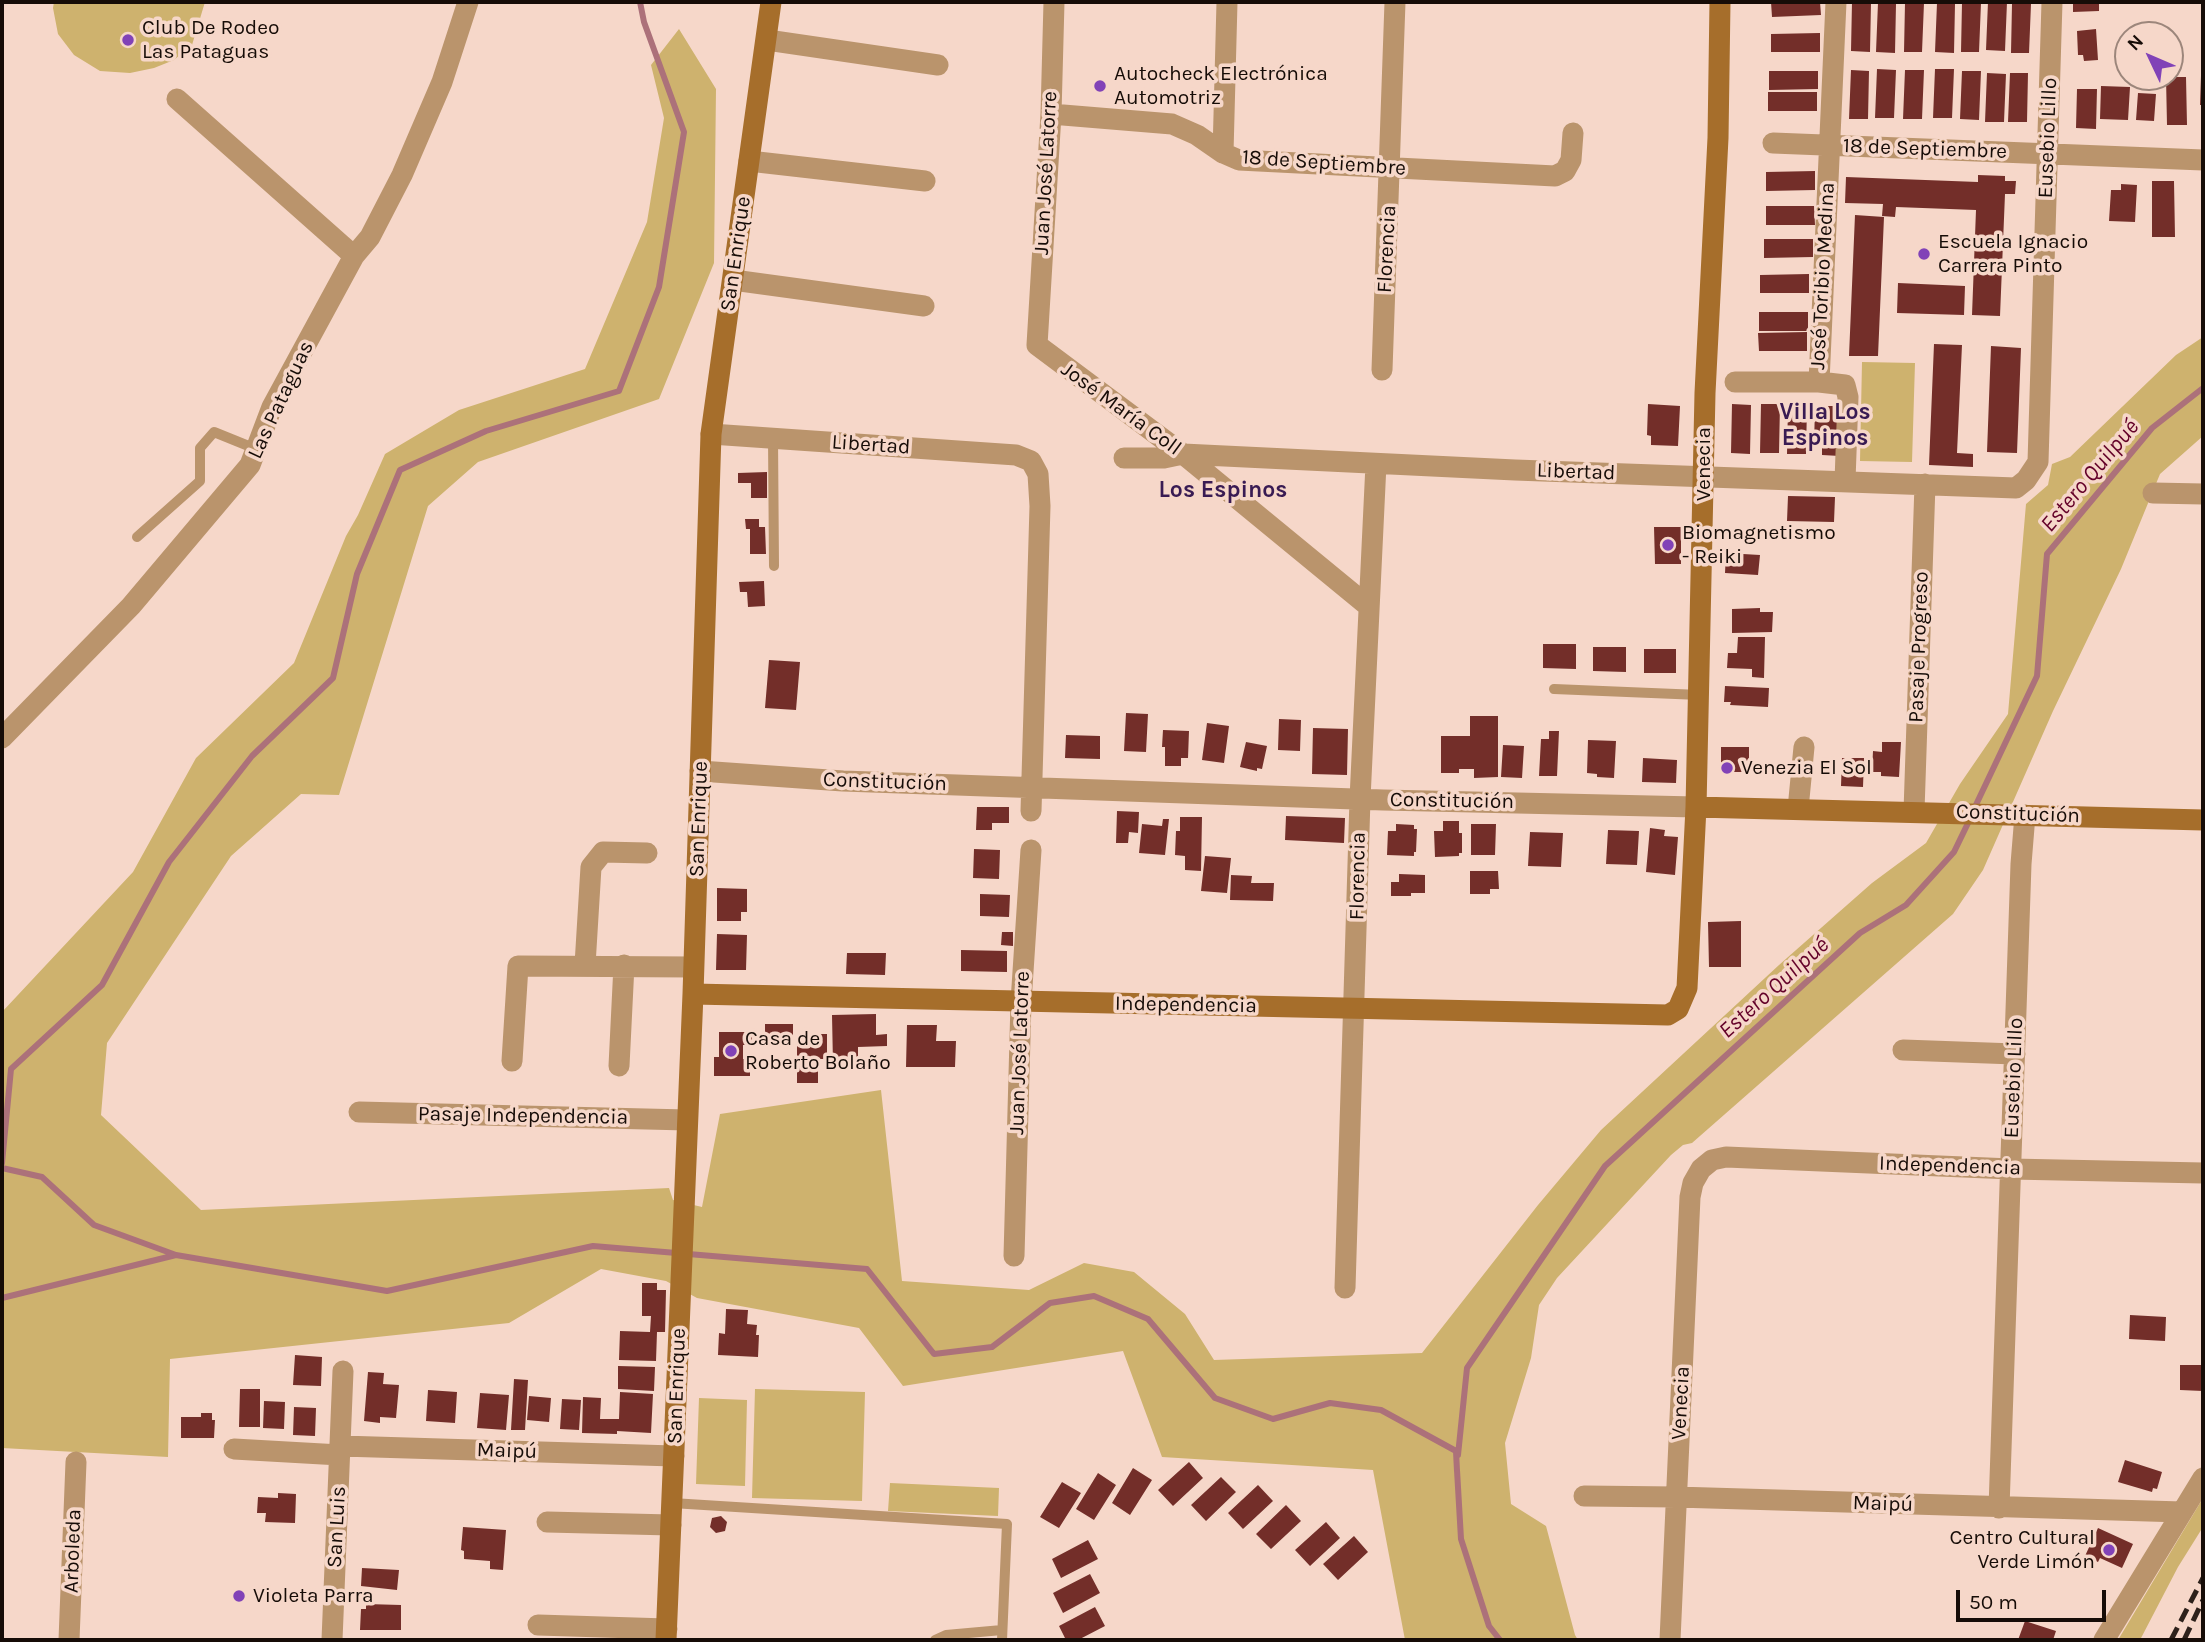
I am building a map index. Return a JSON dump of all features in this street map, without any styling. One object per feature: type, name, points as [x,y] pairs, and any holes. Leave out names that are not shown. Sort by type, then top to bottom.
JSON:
[{"type":"street","name":"Las Pataguas","points":[[2,738],[131,606],[250,465],[272,407],[354,256],[370,237],[402,175],[442,82],[468,2]]},
{"type":"street","name":"San Enrique","points":[[666,1634],[693,994],[710,433],[771,2]]},
{"type":"street","name":"Juan José Latorre","points":[[1037,345],[1051,114],[1054,2]]},
{"type":"street","points":[[1223,153],[1227,2]]},
{"type":"street","name":"Florencia","points":[[1382,370],[1395,2]]},
{"type":"street","name":"Venecia","points":[[1678,1009],[1687,988],[1696,807],[1705,393],[1718,138],[1720,2]]},
{"type":"street","name":"José Toribio Medina","points":[[1819,382],[1836,2]]},
{"type":"street","name":"Eusebio Lillo","points":[[2026,480],[2038,463],[2052,2]]},
{"type":"street","points":[[767,40],[938,65]]},
{"type":"street","points":[[177,99],[354,256]]},
{"type":"street","name":"18 de Septiembre","points":[[1051,114],[1172,124],[1197,135],[1223,153],[1239,160],[1555,176],[1565,171],[1571,160],[1573,133]]},
{"type":"street","name":"18 de Septiembre","points":[[1773,143],[2203,160]]},
{"type":"street","points":[[749,161],[925,181]]},
{"type":"street","points":[[733,280],[924,306]]},
{"type":"street","name":"José María Coll","points":[[1037,345],[1183,454],[1368,606]]},
{"type":"street","name":"José Toribio Medina","points":[[1735,382],[1819,382],[1845,385],[1848,397],[1845,481]]},
{"type":"street","name":"Libertad","points":[[710,433],[1016,455],[1031,460],[1038,474],[1040,506],[1031,787]]},
{"type":"street","name":"Libertad","points":[[1124,458],[1164,458],[1183,454],[1376,464],[2016,488],[2026,480]]},
{"type":"street","name":"Florencia","points":[[1345,1288],[1360,799],[1376,464]]},
{"type":"street","name":"Pasaje Progreso","points":[[1914,811],[1925,484]]},
{"type":"street","points":[[2153,493],[2203,494]]},
{"type":"street","points":[[1798,809],[1804,747]]},
{"type":"street","name":"Constitución","points":[[700,771],[843,781],[1360,799],[1945,811],[2203,820]]},
{"type":"street","points":[[1031,787],[1031,811]]},
{"type":"street","name":"Eusebio Lillo","points":[[1999,1508],[2021,864],[2018,815]]},
{"type":"street","name":"Juan José Latorre","points":[[1014,1256],[1021,1002],[1031,850]]},
{"type":"street","points":[[585,965],[590,867],[603,852],[647,853]]},
{"type":"street","points":[[619,1066],[624,965]]},
{"type":"street","points":[[512,1061],[518,966],[693,967]]},
{"type":"street","name":"Independencia","points":[[693,994],[1668,1015],[1678,1009]]},
{"type":"street","points":[[1903,1050],[2015,1054]]},
{"type":"street","name":"Pasaje Independencia","points":[[359,1112],[687,1120]]},
{"type":"street","name":"Independencia","points":[[1701,1168],[1712,1160],[1726,1157],[2011,1169],[2203,1173]]},
{"type":"street","name":"Venecia","points":[[1670,1640],[1690,1197],[1693,1182],[1701,1168]]},
{"type":"street","name":"San Luis","points":[[332,1640],[343,1371]]},
{"type":"street","name":"San Luis","points":[[234,1449],[340,1450]]},
{"type":"street","name":"Maipú","points":[[340,1450],[674,1456]]},
{"type":"street","name":"Arboleda","points":[[69,1640],[76,1462]]},
{"type":"street","points":[[2104,1640],[2203,1478]]},
{"type":"street","name":"Maipú","points":[[1584,1496],[2182,1512]]},
{"type":"street","points":[[547,1522],[671,1525]]},
{"type":"street","points":[[538,1625],[666,1634]]},
{"type":"lane","points":[[137,537],[200,481],[200,448],[214,432],[256,449]]},
{"type":"lane","points":[[773,438],[774,566]]},
{"type":"lane","points":[[1554,689],[1700,695]]},
{"type":"lane","points":[[672,1503],[1007,1524],[1002,1635],[946,1635],[935,1640]]},
{"type":"shaded area","name":"Club De Rodeo Las Pataguas","points":[[54,2],[205,2],[192,45],[174,60],[130,73],[100,71],[74,55],[58,34]]},
{"type":"shaded area","points":[[679,29],[716,89],[714,263],[659,399],[478,462],[428,506],[339,795],[301,794],[231,856],[107,1043],[101,1115],[201,1210],[669,1188],[673,1200],[702,1207],[720,1114],[881,1090],[902,1281],[1029,1290],[1084,1263],[1134,1272],[1185,1314],[1214,1360],[1422,1353],[1538,1205],[1601,1130],[1779,965],[1872,883],[1926,843],[1960,784],[2008,714],[2026,504],[2048,485],[2052,464],[2070,457],[2176,355],[2203,337],[2203,436],[2160,474],[2121,569],[2053,711],[1983,870],[1953,914],[1692,1143],[1683,1145],[1671,1155],[1557,1278],[1539,1305],[1531,1358],[1505,1443],[1511,1504],[1546,1526],[1578,1640],[1405,1640],[1373,1470],[1162,1457],[1123,1351],[903,1386],[859,1328],[697,1298],[666,1281],[601,1269],[509,1323],[170,1359],[168,1457],[2,1448],[2,1012],[133,872],[196,758],[294,663],[346,536],[385,454],[459,410],[585,369],[647,222],[664,118],[651,65]]},
{"type":"shaded area","points":[[1862,362],[1915,363],[1912,462],[1860,461]]},
{"type":"shaded area","points":[[755,1389],[865,1392],[862,1501],[752,1498]]},
{"type":"shaded area","points":[[699,1398],[747,1400],[745,1486],[696,1484]]},
{"type":"shaded area","points":[[890,1483],[999,1488],[998,1516],[888,1511]]},
{"type":"shaded area","points":[[2203,1498],[2203,1527],[2178,1567],[2140,1640],[2118,1640]]},
{"type":"building","points":[[1771,2],[1820,2],[1821,15],[1772,17]]},
{"type":"building","points":[[1852,2],[1871,3],[1870,52],[1851,51]]},
{"type":"building","points":[[1988,2],[2007,2],[2005,51],[1986,50]]},
{"type":"building","points":[[2073,2],[2099,2],[2099,11],[2073,12]]},
{"type":"building","points":[[1878,3],[1896,4],[1895,53],[1876,52]]},
{"type":"building","points":[[1905,3],[1924,3],[1922,52],[1904,52]]},
{"type":"building","points":[[1937,3],[1955,4],[1954,53],[1935,52]]},
{"type":"building","points":[[1962,3],[1981,3],[1979,52],[1961,52]]},
{"type":"building","points":[[2012,4],[2031,4],[2029,53],[2011,53]]},
{"type":"building","points":[[2096,29],[2098,60],[2084,61],[2083,55],[2078,55],[2077,31]]},
{"type":"building","points":[[1820,33],[1820,52],[1771,52],[1771,34]]},
{"type":"building","points":[[1877,69],[1896,70],[1894,118],[1875,118]]},
{"type":"building","points":[[1935,69],[1954,69],[1952,118],[1933,118]]},
{"type":"building","points":[[1851,70],[1869,71],[1868,119],[1849,119]]},
{"type":"building","points":[[1905,70],[1924,70],[1922,119],[1903,119]]},
{"type":"building","points":[[1769,71],[1818,71],[1818,89],[1769,90]]},
{"type":"building","points":[[1962,71],[1981,71],[1979,120],[1960,119]]},
{"type":"building","points":[[1987,73],[2006,74],[2004,122],[1985,122]]},
{"type":"building","points":[[2010,73],[2028,73],[2027,122],[2008,122]]},
{"type":"building","points":[[2203,76],[2203,105],[2200,105]]},
{"type":"building","points":[[2186,77],[2187,125],[2167,125],[2166,91],[2184,91]]},
{"type":"building","points":[[2101,86],[2114,86],[2114,91],[2130,91],[2128,120],[2100,119]]},
{"type":"building","points":[[2077,89],[2097,89],[2096,129],[2076,128]]},
{"type":"building","points":[[1768,92],[1817,92],[1817,111],[1768,111]]},
{"type":"building","points":[[2138,93],[2156,94],[2154,121],[2136,120]]},
{"type":"building","points":[[1815,171],[1815,190],[1766,191],[1766,172]]},
{"type":"building","points":[[1978,175],[2005,176],[2005,181],[2016,181],[2015,194],[2005,194],[2000,316],[1972,315],[1976,210],[1896,207],[1895,217],[1882,216],[1883,204],[1845,203],[1846,177],[1978,182]]},
{"type":"building","points":[[2152,181],[2174,181],[2175,237],[2152,237]]},
{"type":"building","points":[[2121,184],[2137,185],[2135,222],[2109,221],[2111,190],[2121,190]]},
{"type":"building","points":[[1766,206],[1814,206],[1815,225],[1766,225]]},
{"type":"building","points":[[1855,215],[1884,217],[1878,356],[1849,356]]},
{"type":"building","points":[[1764,239],[1813,239],[1813,257],[1764,258]]},
{"type":"building","points":[[1809,274],[1809,293],[1760,293],[1760,275]]},
{"type":"building","points":[[1898,283],[1965,286],[1964,315],[1897,313]]},
{"type":"building","points":[[1759,312],[1808,312],[1808,331],[1759,331]]},
{"type":"building","points":[[1807,332],[1807,351],[1759,351],[1758,333]]},
{"type":"building","points":[[1934,344],[1962,345],[1957,453],[1973,454],[1973,467],[1929,465]]},
{"type":"building","points":[[1991,346],[2021,348],[2017,453],[1987,452]]},
{"type":"building","points":[[1648,404],[1680,406],[1678,446],[1651,445],[1651,436],[1647,435]]},
{"type":"building","points":[[1732,404],[1751,405],[1750,454],[1731,453]]},
{"type":"building","points":[[1761,404],[1780,404],[1779,453],[1760,453]]},
{"type":"building","points":[[1788,405],[1807,405],[1806,454],[1787,454]]},
{"type":"building","points":[[1815,406],[1842,406],[1840,456],[1822,455],[1822,446],[1814,446]]},
{"type":"building","points":[[767,472],[767,498],[751,498],[751,483],[738,483],[738,473]]},
{"type":"building","points":[[1788,496],[1835,497],[1834,522],[1787,521]]},
{"type":"building","points":[[745,519],[759,519],[759,527],[765,527],[766,554],[750,554],[750,529],[746,529]]},
{"type":"building","name":"Biomagnetismo - Reiki","points":[[1654,527],[1681,527],[1681,564],[1655,564]]},
{"type":"building","points":[[1726,553],[1760,555],[1758,575],[1725,573]]},
{"type":"building","points":[[764,581],[765,606],[748,607],[747,592],[740,592],[739,582]]},
{"type":"building","points":[[1760,608],[1760,612],[1773,612],[1772,632],[1732,633],[1732,609]]},
{"type":"building","points":[[1738,637],[1765,637],[1764,678],[1752,677],[1752,669],[1727,668],[1728,653],[1737,653]]},
{"type":"building","points":[[1543,644],[1576,644],[1576,669],[1543,668]]},
{"type":"building","points":[[1593,647],[1626,647],[1626,672],[1593,671]]},
{"type":"building","points":[[1644,649],[1676,649],[1676,673],[1644,673]]},
{"type":"building","points":[[769,660],[800,662],[796,710],[765,708]]},
{"type":"building","points":[[1725,686],[1769,688],[1768,707],[1730,705],[1731,702],[1724,702]]},
{"type":"building","points":[[1126,713],[1148,714],[1146,752],[1124,751]]},
{"type":"building","points":[[1470,716],[1498,716],[1498,777],[1474,778],[1474,769],[1459,769],[1459,773],[1441,773],[1441,736],[1470,736]]},
{"type":"building","points":[[1279,719],[1301,720],[1300,751],[1278,750]]},
{"type":"building","points":[[1207,723],[1229,726],[1224,763],[1202,760]]},
{"type":"building","points":[[1313,728],[1348,729],[1347,775],[1312,774]]},
{"type":"building","points":[[1163,730],[1189,731],[1188,758],[1181,758],[1181,766],[1165,766]]},
{"type":"building","points":[[1549,731],[1559,731],[1557,776],[1539,776],[1541,739],[1549,739]]},
{"type":"building","points":[[1066,735],[1100,736],[1100,759],[1065,758]]},
{"type":"building","points":[[1588,740],[1616,741],[1614,778],[1597,777],[1597,774],[1587,773]]},
{"type":"building","points":[[1246,742],[1267,746],[1262,769],[1257,768],[1257,771],[1240,767]]},
{"type":"building","points":[[1882,742],[1901,742],[1899,777],[1881,776],[1881,772],[1872,772],[1873,751],[1882,752]]},
{"type":"building","points":[[1503,745],[1524,746],[1522,778],[1501,777]]},
{"type":"building","points":[[1721,747],[1749,747],[1749,772],[1721,772]]},
{"type":"building","points":[[1643,758],[1677,760],[1676,783],[1642,782]]},
{"type":"building","points":[[1842,758],[1864,758],[1863,787],[1841,786]]},
{"type":"building","points":[[977,807],[1009,807],[1009,823],[992,823],[992,830],[976,830]]},
{"type":"building","points":[[1117,811],[1139,812],[1138,833],[1129,832],[1128,843],[1116,843]]},
{"type":"building","points":[[1286,816],[1345,818],[1344,843],[1285,840]]},
{"type":"building","points":[[1180,817],[1202,817],[1201,871],[1185,870],[1185,856],[1175,855],[1176,831],[1180,831]]},
{"type":"building","points":[[1163,819],[1169,819],[1165,855],[1139,853],[1142,824],[1162,826]]},
{"type":"building","points":[[1443,821],[1459,821],[1462,853],[1459,853],[1459,856],[1435,857],[1434,831],[1443,831]]},
{"type":"building","points":[[1396,824],[1414,825],[1414,829],[1417,829],[1414,856],[1387,855],[1388,831],[1396,831]]},
{"type":"building","points":[[1471,824],[1496,824],[1495,855],[1471,855]]},
{"type":"building","points":[[1650,828],[1665,830],[1664,836],[1678,837],[1675,875],[1646,872]]},
{"type":"building","points":[[1608,830],[1639,831],[1637,865],[1606,864]]},
{"type":"building","points":[[1530,832],[1563,833],[1561,867],[1528,866]]},
{"type":"building","points":[[974,849],[1000,850],[999,879],[973,878]]},
{"type":"building","points":[[1205,856],[1231,858],[1227,893],[1201,891]]},
{"type":"building","points":[[1470,871],[1498,871],[1499,889],[1490,889],[1490,894],[1470,894]]},
{"type":"building","points":[[1399,874],[1425,875],[1425,893],[1391,896],[1391,882],[1399,882]]},
{"type":"building","points":[[1231,875],[1252,876],[1251,883],[1274,883],[1273,901],[1230,900]]},
{"type":"building","points":[[717,888],[747,889],[747,912],[741,912],[741,921],[717,921]]},
{"type":"building","points":[[980,894],[1010,895],[1009,917],[980,916]]},
{"type":"building","points":[[1741,921],[1741,967],[1709,967],[1708,922]]},
{"type":"building","points":[[1002,932],[1013,932],[1013,946],[1001,945]]},
{"type":"building","points":[[717,934],[747,935],[746,970],[716,970]]},
{"type":"building","points":[[961,950],[1007,951],[1007,972],[961,971]]},
{"type":"building","points":[[847,953],[886,953],[885,975],[846,974]]},
{"type":"building","points":[[876,1014],[876,1035],[887,1034],[887,1046],[858,1047],[858,1063],[833,1064],[832,1015]]},
{"type":"building","points":[[765,1024],[793,1024],[793,1047],[765,1047]]},
{"type":"building","points":[[907,1025],[937,1025],[936,1041],[956,1041],[955,1067],[906,1067]]},
{"type":"building","name":"Casa de Roberto Bolaño","points":[[719,1032],[752,1032],[752,1045],[743,1045],[743,1059],[750,1059],[750,1076],[714,1076],[714,1057],[719,1057]]},
{"type":"building","points":[[797,1034],[827,1034],[827,1059],[818,1059],[818,1083],[797,1083]]},
{"type":"building","points":[[642,1283],[657,1283],[657,1290],[666,1290],[665,1332],[657,1332],[656,1361],[619,1360],[620,1331],[650,1332],[651,1316],[642,1316]]},
{"type":"building","points":[[726,1309],[748,1310],[747,1324],[757,1325],[758,1357],[718,1355],[719,1333],[725,1334]]},
{"type":"building","points":[[2130,1315],[2166,1317],[2165,1341],[2129,1339]]},
{"type":"building","points":[[295,1355],[322,1357],[321,1386],[293,1385]]},
{"type":"building","points":[[2180,1365],[2203,1365],[2203,1391],[2180,1390]]},
{"type":"building","points":[[618,1366],[655,1367],[654,1391],[618,1389]]},
{"type":"building","points":[[368,1372],[384,1373],[383,1384],[399,1385],[396,1418],[380,1417],[380,1423],[364,1421]]},
{"type":"building","points":[[514,1379],[528,1380],[525,1430],[511,1430]]},
{"type":"building","points":[[240,1389],[260,1389],[260,1427],[239,1427]]},
{"type":"building","points":[[428,1390],[457,1392],[455,1423],[426,1421]]},
{"type":"building","points":[[620,1392],[653,1394],[651,1433],[582,1433],[583,1397],[601,1398],[600,1419],[619,1419]]},
{"type":"building","points":[[480,1393],[509,1395],[506,1430],[477,1428]]},
{"type":"building","points":[[529,1396],[551,1398],[549,1422],[527,1420]]},
{"type":"building","points":[[562,1399],[581,1400],[579,1430],[560,1429]]},
{"type":"building","points":[[264,1401],[285,1402],[284,1429],[263,1428]]},
{"type":"building","points":[[294,1407],[316,1408],[315,1436],[293,1435]]},
{"type":"building","points":[[201,1413],[212,1413],[212,1420],[215,1420],[214,1438],[181,1438],[181,1417],[201,1417]]},
{"type":"building","points":[[2125,1460],[2162,1472],[2157,1489],[2153,1488],[2152,1492],[2118,1482]]},
{"type":"building","points":[[1189,1462],[1203,1478],[1173,1506],[1158,1490]]},
{"type":"building","points":[[1133,1468],[1152,1480],[1130,1515],[1112,1503]]},
{"type":"building","points":[[1098,1473],[1116,1485],[1094,1520],[1076,1509]]},
{"type":"building","points":[[1221,1477],[1236,1492],[1206,1521],[1191,1505]]},
{"type":"building","points":[[1062,1482],[1081,1493],[1059,1528],[1040,1517]]},
{"type":"building","points":[[1258,1485],[1273,1501],[1243,1529],[1228,1513]]},
{"type":"building","points":[[278,1493],[296,1494],[295,1523],[265,1522],[266,1513],[257,1513],[258,1497],[278,1498]]},
{"type":"building","points":[[1286,1505],[1301,1521],[1271,1549],[1256,1534]]},
{"type":"building","points":[[721,1516],[727,1522],[725,1531],[716,1533],[710,1527],[712,1518]]},
{"type":"building","points":[[1326,1522],[1340,1538],[1310,1566],[1295,1550]]},
{"type":"building","points":[[463,1527],[506,1530],[503,1570],[490,1569],[490,1561],[464,1559],[464,1551],[461,1550]]},
{"type":"building","name":"Centro Cultural Verde Limón","points":[[2098,1528],[2133,1544],[2122,1568],[2100,1558],[2098,1562],[2085,1556]]},
{"type":"building","points":[[1354,1536],[1368,1552],[1338,1580],[1323,1564]]},
{"type":"building","points":[[1088,1540],[1098,1559],[1061,1578],[1052,1559]]},
{"type":"building","points":[[362,1568],[399,1570],[397,1590],[361,1586]]},
{"type":"building","points":[[1090,1574],[1100,1593],[1063,1613],[1053,1593]]},
{"type":"building","points":[[366,1604],[401,1605],[401,1630],[360,1630],[361,1609],[366,1609]]},
{"type":"building","points":[[1095,1607],[1105,1626],[1078,1640],[1066,1640],[1059,1626]]},
{"type":"building","points":[[2025,1621],[2056,1631],[2053,1640],[2018,1640]]},
{"type":"waterway","points":[[2,1163],[11,1069],[102,985],[169,862],[252,756],[333,678],[357,574],[400,470],[486,431],[619,391],[659,287],[684,132],[644,22],[640,2]]},
{"type":"waterway","name":"Estero Quilpué","points":[[1974,809],[2037,676],[2047,554],[2152,428],[2203,388]]},
{"type":"waterway","name":"Estero Quilpué","points":[[1458,1455],[1467,1368],[1605,1166],[1860,933],[1906,905],[1954,852],[1970,819]]},
{"type":"waterway","points":[[2,1168],[42,1177],[94,1225],[176,1255],[387,1291],[593,1246],[867,1269],[934,1354],[992,1347],[1050,1303],[1094,1296],[1148,1319],[1215,1398],[1273,1419],[1330,1403],[1381,1410],[1456,1451],[1457,1471]]},
{"type":"waterway","points":[[2,1298],[176,1255]]},
{"type":"waterway","name":"Estero Quilpué","points":[[1457,1470],[1461,1539],[1489,1626],[1500,1640]]},
{"type":"railway","points":[[2171,1640],[2203,1578]]},
{"type":"railway","points":[[2184,1640],[2203,1600]]},
{"type":"place","name":"Club De Rodeo Las Pataguas","points":[[128,40]]},
{"type":"place","name":"Autocheck Electrónica Automotriz","points":[[1100,86]]},
{"type":"place","name":"Escuela Ignacio Carrera Pinto","points":[[1924,254]]},
{"type":"place","name":"Biomagnetismo - Reiki","points":[[1668,545]]},
{"type":"place","name":"Venezia El Sol","points":[[1727,768]]},
{"type":"place","name":"Casa de Roberto Bolaño","points":[[731,1051]]},
{"type":"place","name":"Centro Cultural Verde Limón","points":[[2109,1550]]},
{"type":"place","name":"Violeta Parra","points":[[239,1596]]},
{"type":"district","name":"Villa Los Espinos","points":[[1825,425]]},
{"type":"district","name":"Los Espinos","points":[[1223,490]]}]
